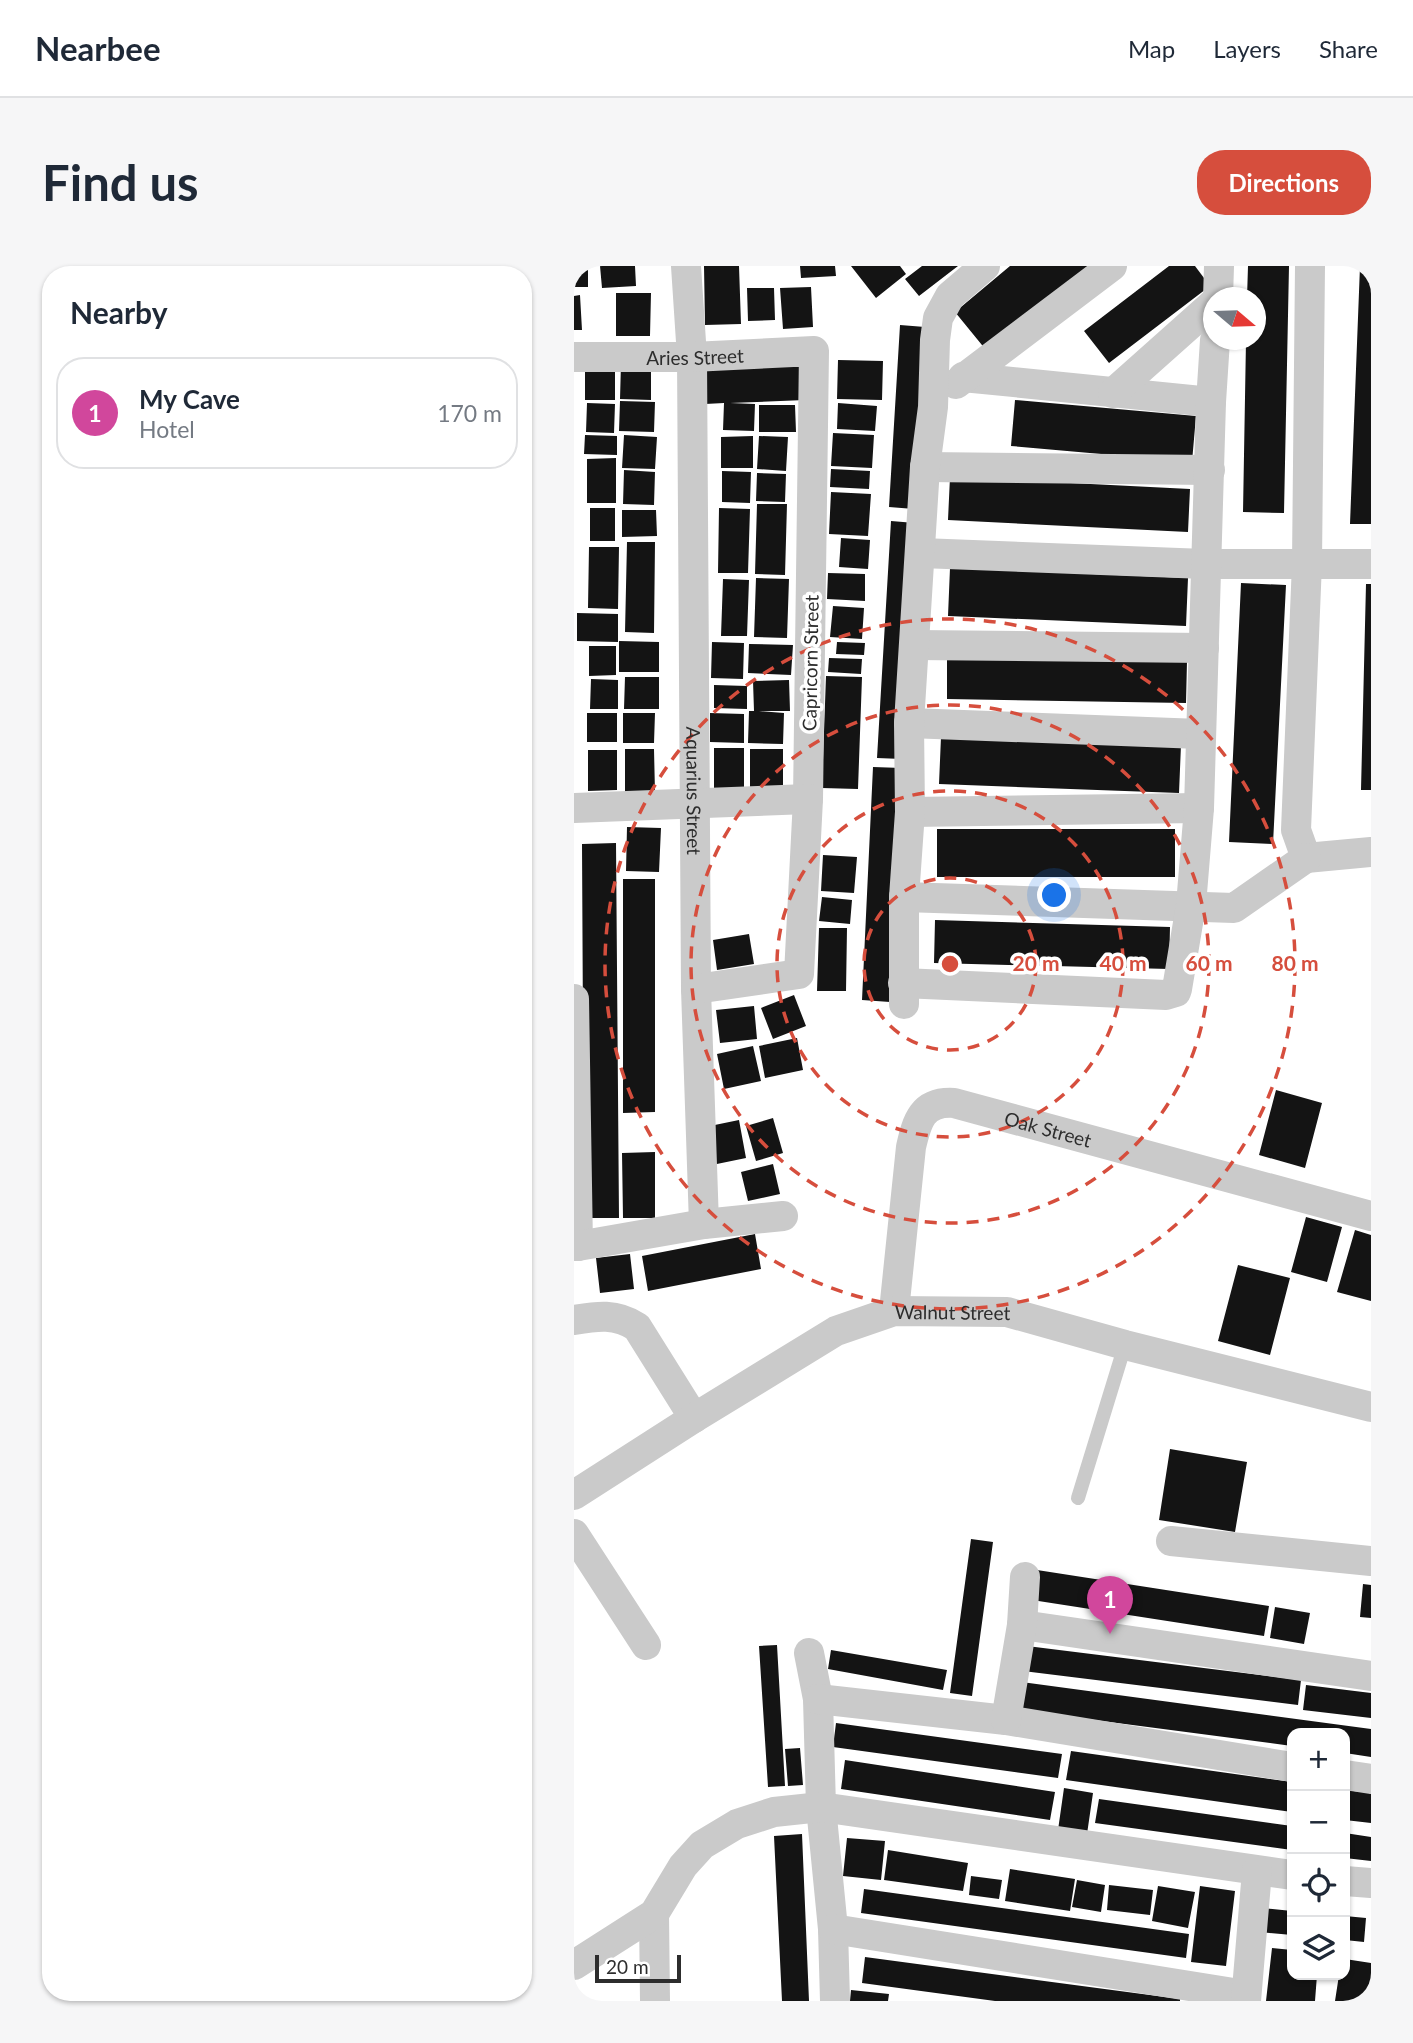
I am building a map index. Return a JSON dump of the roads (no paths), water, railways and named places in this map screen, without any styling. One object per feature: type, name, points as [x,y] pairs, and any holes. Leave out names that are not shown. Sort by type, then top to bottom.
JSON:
[{"type":"street","name":"Aquarius Street","points":[[686,266],[692,357],[696,989],[704,1224]]},
{"type":"street","points":[[985,266],[950,296],[938,318],[933,407],[925,467],[909,723],[910,812],[904,897],[903,994],[1153,994],[1174,993],[1177,989],[1191,905],[1199,808],[1205,564],[1214,350]]},
{"type":"street","points":[[933,407],[963,377],[1112,266]]},
{"type":"street","points":[[1218,287],[1219,266]]},
{"type":"street","points":[[1306,858],[1296,830],[1307,563],[1310,266]]},
{"type":"street","points":[[1113,393],[1203,312]]},
{"type":"street","name":"Aries Street","points":[[574,357],[692,357],[814,351]]},
{"type":"street","name":"Capricorn Street","points":[[696,989],[799,974],[808,799],[814,351]]},
{"type":"street","points":[[963,377],[1211,402]]},
{"type":"street","points":[[925,467],[1210,470]]},
{"type":"street","points":[[921,553],[1205,564],[1371,564]]},
{"type":"street","points":[[915,645],[1205,648]]},
{"type":"street","points":[[909,723],[1200,734]]},
{"type":"street","points":[[574,808],[808,799]]},
{"type":"street","points":[[910,812],[1199,808]]},
{"type":"street","points":[[904,897],[1234,908],[1306,858],[1371,852]]},
{"type":"street","points":[[574,999],[576,1246],[704,1224],[783,1216]]},
{"type":"street","name":"Oak Street","points":[[894,1311],[911,1147],[916,1124],[929,1108],[941,1102],[1371,1216]]},
{"type":"street","name":"Walnut Street","points":[[574,1496],[836,1331],[894,1311],[1007,1312],[1125,1345],[1371,1407]]},
{"type":"street","points":[[574,1320],[601,1315],[625,1318],[637,1327],[694,1418]]},
{"type":"street","points":[[574,1534],[646,1645]]},
{"type":"street","points":[[1171,1541],[1371,1561]]},
{"type":"street","points":[[1006,1720],[1021,1625],[1025,1577]]},
{"type":"street","points":[[1021,1625],[1371,1676]]},
{"type":"street","points":[[809,1653],[818,1699],[821,1807],[833,1929],[835,2001]]},
{"type":"street","points":[[818,1699],[1006,1720],[1287,1766]]},
{"type":"street","points":[[1350,1776],[1371,1779]]},
{"type":"street","points":[[574,1965],[654,1914],[683,1866],[702,1845],[737,1824],[774,1812],[821,1807],[1287,1874]]},
{"type":"street","points":[[833,1929],[1246,1998],[1257,1871]]},
{"type":"street","points":[[1350,1882],[1371,1884]]},
{"type":"street","points":[[654,1914],[654,2001]]},
{"type":"lane","points":[[1079,1498],[1125,1345]]},
{"type":"place","name":"My Cave","points":[[1110,1634]]}]
